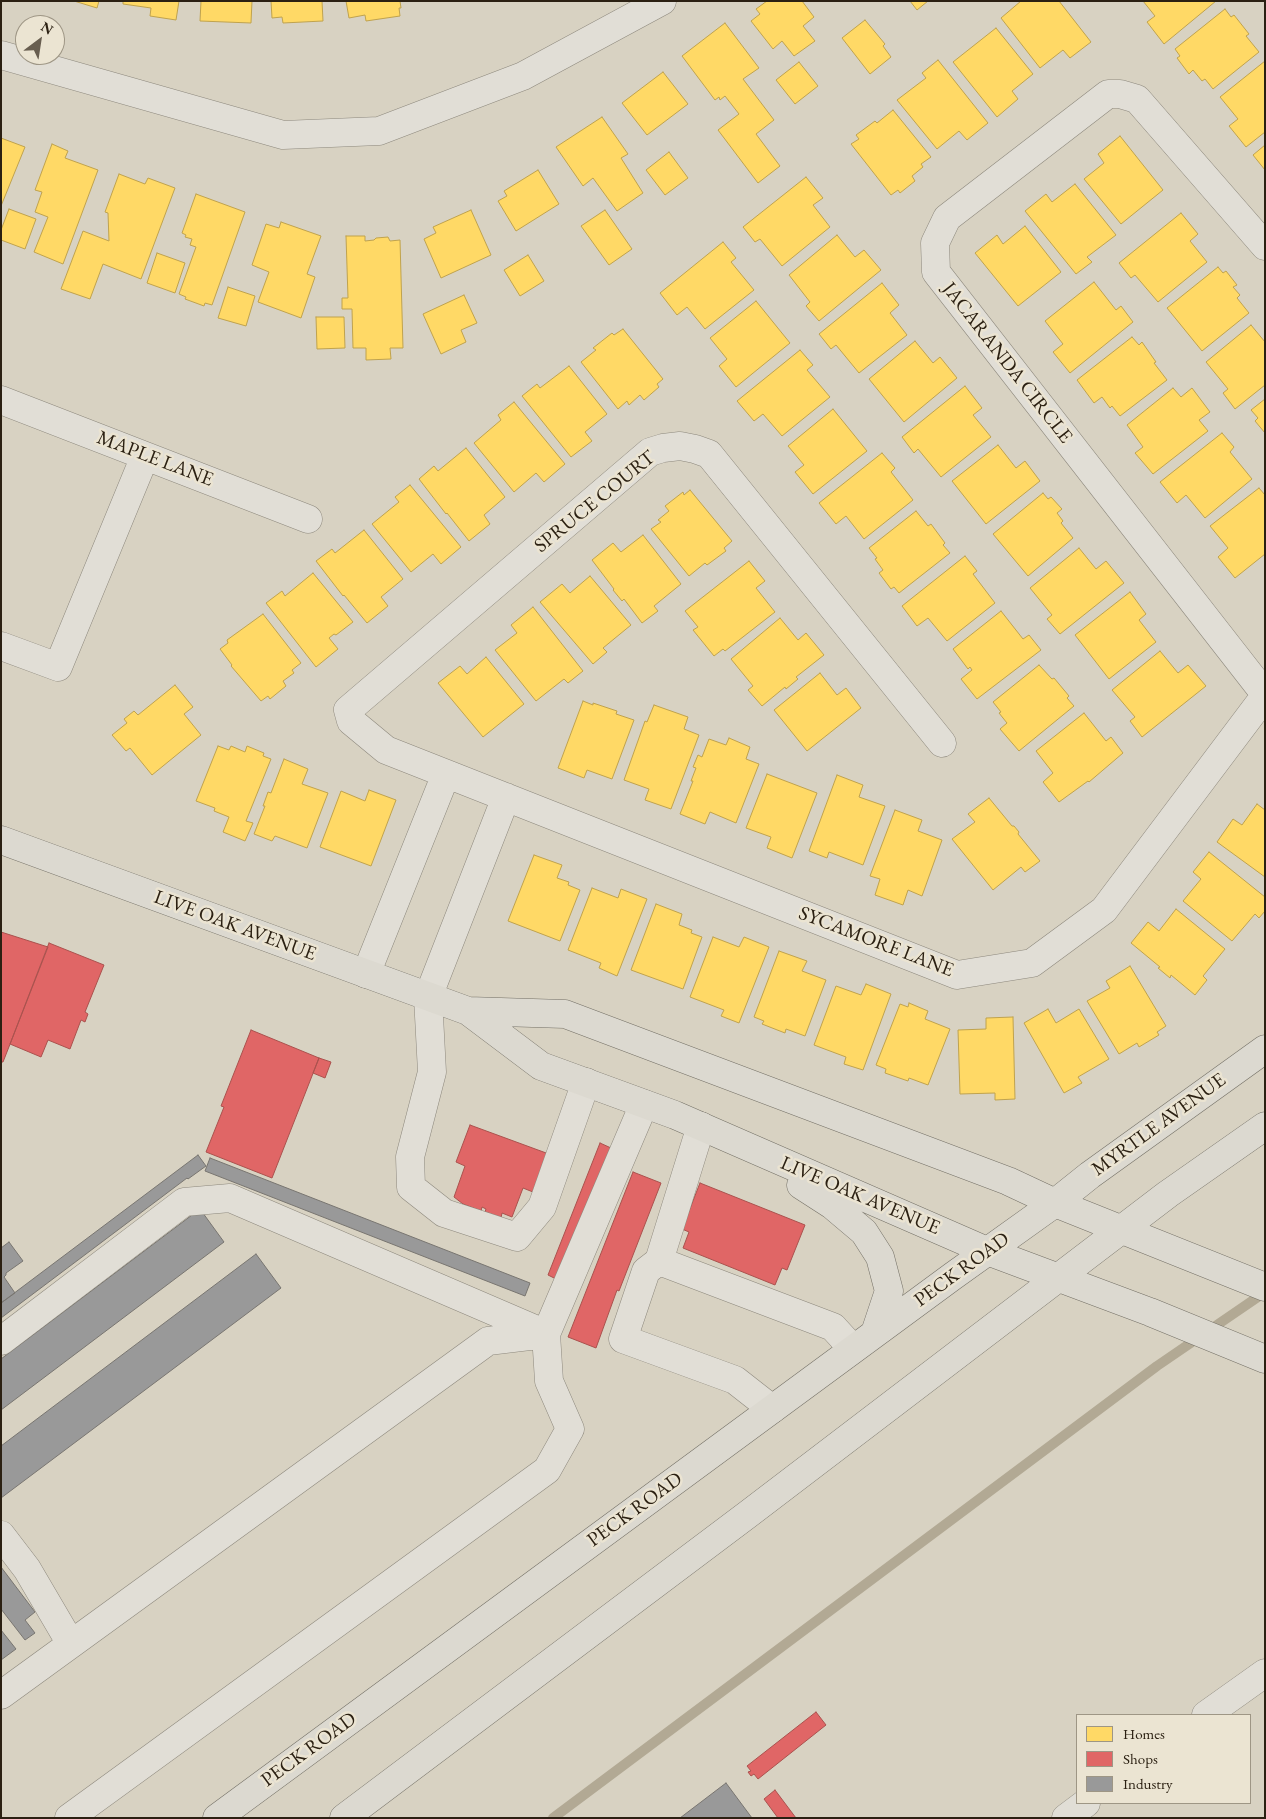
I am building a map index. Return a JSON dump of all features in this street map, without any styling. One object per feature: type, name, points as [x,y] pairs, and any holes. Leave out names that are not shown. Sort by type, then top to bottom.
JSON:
[{"type":"main road","name":"LIVE OAK AVENUE","points":[[7,844],[468,1011],[565,1014],[1008,1181],[1055,1203],[1265,1287]]},
{"type":"main road","name":"LIVE OAK AVENUE","points":[[468,1011],[541,1066],[701,1126],[987,1251],[1150,1312],[1259,1357]]},
{"type":"main road","name":"MYRTLE AVENUE","points":[[1055,1203],[1090,1175],[1265,1049]]},
{"type":"main road","points":[[344,1818],[1123,1230],[1168,1194],[1265,1126]]},
{"type":"main road","points":[[725,1137],[832,1205],[864,1232],[880,1257],[889,1291],[875,1333]]},
{"type":"main road","name":"PECK ROAD","points":[[217,1818],[853,1349],[1055,1203]]},
{"type":"street","points":[[1,55],[283,135],[379,131],[523,76],[662,1]]},
{"type":"street","name":"JACARANDA CIRCLE","points":[[1265,246],[1137,99],[1120,94],[1108,94],[947,218],[935,243],[936,272],[1265,695]]},
{"type":"street","name":"MAPLE LANE","points":[[1,400],[308,518]]},
{"type":"street","name":"SPRUCE COURT","points":[[476,785],[386,750],[351,721],[348,710],[650,452],[680,446],[709,454],[942,743]]},
{"type":"street","points":[[1,646],[58,667],[145,456]]},
{"type":"street","name":"SYCAMORE LANE","points":[[476,785],[957,975],[1032,963],[1104,910],[1265,695]]},
{"type":"street","points":[[366,974],[446,774]]},
{"type":"street","points":[[506,797],[428,997],[432,1072],[410,1158],[411,1187],[444,1213],[517,1238],[542,1207],[586,1082]]},
{"type":"street","points":[[70,1818],[547,1470],[570,1429],[549,1381],[546,1334],[644,1104]]},
{"type":"street","points":[[701,1126],[659,1261],[646,1271],[623,1339],[735,1380],[772,1409]]},
{"type":"street","points":[[1,1341],[184,1202],[230,1198],[546,1334]]},
{"type":"street","points":[[659,1261],[833,1327],[853,1349]]},
{"type":"street","points":[[1,1695],[488,1341],[546,1334]]},
{"type":"street","points":[[1,1535],[27,1569],[71,1644]]},
{"type":"street","points":[[1207,1714],[1265,1673]]},
{"type":"street","points":[[1066,1818],[1085,1804]]},
{"type":"building: Homes","points":[[74,1],[99,1],[97,8]]},
{"type":"building: Homes","points":[[123,1],[179,1],[176,20],[150,16],[151,8],[123,4]]},
{"type":"building: Homes","points":[[201,1],[252,1],[251,23],[200,21]]},
{"type":"building: Homes","points":[[271,1],[322,1],[323,21],[283,23],[282,17],[272,18]]},
{"type":"building: Homes","points":[[346,1],[400,1],[400,16],[366,21],[365,15],[349,18]]},
{"type":"building: Homes","points":[[767,1],[802,1],[814,17],[803,26],[815,41],[794,56],[782,41],[773,49],[751,21],[760,14],[756,9]]},
{"type":"building: Homes","points":[[910,1],[928,1],[917,10]]},
{"type":"building: Homes","points":[[1021,1],[1059,1],[1091,42],[1070,58],[1063,50],[1040,68],[1001,18]]},
{"type":"building: Homes","points":[[1143,1],[1216,1],[1164,44],[1147,22],[1155,16]]},
{"type":"building: Homes","points":[[1225,9],[1231,17],[1234,15],[1249,34],[1246,36],[1259,52],[1213,89],[1205,79],[1202,81],[1193,70],[1189,74],[1177,58],[1180,56],[1175,49]]},
{"type":"building: Homes","points":[[865,20],[885,44],[883,46],[891,57],[870,74],[842,38]]},
{"type":"building: Homes","points":[[725,23],[759,68],[743,79],[774,120],[756,134],[780,166],[758,183],[718,130],[739,114],[725,96],[720,100],[719,97],[715,100],[682,56]]},
{"type":"building: Homes","points":[[996,28],[1033,74],[1012,91],[1018,99],[997,117],[953,62]]},
{"type":"building: Homes","points":[[938,60],[988,123],[967,140],[959,131],[937,149],[897,100],[926,78],[922,73]]},
{"type":"building: Homes","points":[[1265,61],[1265,132],[1246,147],[1229,126],[1238,119],[1220,97]]},
{"type":"building: Homes","points":[[799,62],[818,86],[795,104],[776,80]]},
{"type":"building: Homes","points":[[663,72],[688,104],[647,135],[622,103]]},
{"type":"building: Homes","points":[[893,110],[931,157],[921,164],[923,167],[912,176],[915,181],[900,193],[898,190],[891,195],[851,144],[859,139],[856,135],[875,121],[877,123]]},
{"type":"building: Homes","points":[[602,117],[628,154],[621,158],[643,193],[617,211],[593,178],[583,186],[556,147]]},
{"type":"building: Homes","points":[[1120,136],[1163,190],[1121,224],[1084,179],[1104,163],[1098,154]]},
{"type":"building: Homes","points":[[1,138],[25,147],[1,206]]},
{"type":"building: Homes","points":[[52,144],[68,151],[65,158],[98,170],[63,264],[34,252],[48,217],[35,212],[42,192],[35,190]]},
{"type":"building: Homes","points":[[1265,145],[1265,170],[1253,155]]},
{"type":"building: Homes","points":[[669,152],[688,178],[665,195],[646,170]]},
{"type":"building: Homes","points":[[538,170],[559,204],[516,231],[498,201],[507,196],[504,191]]},
{"type":"building: Homes","points":[[119,174],[145,184],[148,178],[175,188],[141,279],[103,264],[90,299],[61,289],[83,231],[109,241],[108,213],[105,212]]},
{"type":"building: Homes","points":[[806,177],[823,198],[813,205],[830,227],[782,266],[760,239],[755,242],[743,227]]},
{"type":"building: Homes","points":[[1075,184],[1116,235],[1087,257],[1092,262],[1076,274],[1025,211],[1046,194],[1052,202]]},
{"type":"building: Homes","points":[[196,194],[245,212],[212,305],[205,303],[204,306],[185,299],[186,297],[179,294],[196,247],[190,245],[192,239],[185,237],[186,235],[182,233]]},
{"type":"building: Homes","points":[[9,209],[36,219],[25,249],[1,240],[1,230]]},
{"type":"building: Homes","points":[[471,210],[491,255],[441,278],[424,239],[436,233],[433,227]]},
{"type":"building: Homes","points":[[605,210],[632,249],[609,265],[581,226]]},
{"type":"building: Homes","points":[[1181,213],[1198,234],[1190,241],[1207,262],[1158,302],[1135,275],[1131,278],[1119,263]]},
{"type":"building: Homes","points":[[281,222],[321,236],[307,274],[315,277],[301,318],[258,302],[269,272],[252,265],[266,224],[279,228]]},
{"type":"building: Homes","points":[[1025,226],[1061,272],[1018,306],[975,253],[997,235],[1003,244]]},
{"type":"building: Homes","points":[[837,235],[855,257],[864,250],[881,270],[819,321],[806,306],[810,302],[789,275]]},
{"type":"building: Homes","points":[[346,236],[365,236],[365,241],[388,237],[390,241],[400,240],[403,348],[390,348],[391,359],[366,360],[366,348],[353,348],[352,309],[342,309],[342,298],[348,298]]},
{"type":"building: Homes","points":[[723,242],[736,258],[731,262],[754,290],[705,329],[687,307],[677,315],[660,293]]},
{"type":"building: Homes","points":[[157,253],[185,263],[175,293],[147,283]]},
{"type":"building: Homes","points":[[528,255],[544,281],[520,296],[504,270]]},
{"type":"building: Homes","points":[[1218,267],[1223,273],[1226,271],[1237,285],[1233,287],[1240,295],[1237,298],[1249,313],[1202,351],[1167,308]]},
{"type":"building: Homes","points":[[1094,282],[1116,310],[1121,306],[1133,322],[1070,373],[1053,352],[1063,344],[1045,321]]},
{"type":"building: Homes","points":[[882,283],[899,305],[890,313],[907,335],[859,373],[836,345],[831,349],[819,334]]},
{"type":"building: Homes","points":[[228,287],[255,296],[246,326],[218,318]]},
{"type":"building: Homes","points":[[464,295],[477,323],[461,330],[466,342],[441,354],[423,314]]},
{"type":"building: Homes","points":[[756,301],[790,343],[736,387],[719,366],[727,359],[710,338]]},
{"type":"building: Homes","points":[[316,317],[344,317],[345,348],[317,349]]},
{"type":"building: Homes","points":[[1251,325],[1265,342],[1265,385],[1235,409],[1223,393],[1228,389],[1206,362]]},
{"type":"building: Homes","points":[[623,329],[663,379],[657,384],[659,387],[644,400],[640,395],[629,405],[627,401],[618,409],[581,362],[596,350],[593,348],[612,333],[614,335]]},
{"type":"building: Homes","points":[[1132,337],[1139,345],[1142,342],[1156,362],[1154,363],[1167,380],[1120,416],[1112,406],[1110,408],[1102,397],[1094,403],[1077,380]]},
{"type":"building: Homes","points":[[915,341],[933,363],[940,357],[957,378],[904,422],[869,379]]},
{"type":"building: Homes","points":[[800,350],[813,365],[807,370],[830,397],[782,436],[763,414],[754,421],[737,401]]},
{"type":"building: Homes","points":[[569,366],[607,414],[585,432],[592,441],[571,457],[522,396],[537,384],[540,388]]},
{"type":"building: Homes","points":[[965,386],[982,408],[973,415],[991,437],[941,477],[918,449],[914,453],[902,437]]},
{"type":"building: Homes","points":[[1173,388],[1181,397],[1192,388],[1210,412],[1199,420],[1208,431],[1153,474],[1135,453],[1143,447],[1127,425]]},
{"type":"building: Homes","points":[[1265,399],[1265,433],[1255,421],[1258,418],[1251,410]]},
{"type":"building: Homes","points":[[514,402],[565,464],[544,482],[536,473],[514,492],[474,443],[501,420],[498,415]]},
{"type":"building: Homes","points":[[833,409],[867,451],[813,494],[795,472],[804,465],[788,446]]},
{"type":"building: Homes","points":[[1222,433],[1234,447],[1230,452],[1252,479],[1205,518],[1186,495],[1177,503],[1160,482]]},
{"type":"building: Homes","points":[[998,445],[1016,468],[1025,461],[1040,481],[986,524],[952,481]]},
{"type":"building: Homes","points":[[466,448],[505,497],[484,515],[490,524],[469,541],[419,479],[434,466],[438,471]]},
{"type":"building: Homes","points":[[882,453],[895,468],[891,472],[913,500],[864,539],[846,516],[836,524],[819,503]]},
{"type":"building: Homes","points":[[410,485],[461,547],[441,564],[433,554],[411,572],[372,524],[399,502],[395,497]]},
{"type":"building: Homes","points":[[1259,488],[1265,495],[1265,554],[1235,578],[1218,557],[1228,548],[1210,526]]},
{"type":"building: Homes","points":[[690,490],[732,541],[724,548],[726,551],[707,565],[705,563],[689,576],[651,529],[661,522],[658,520],[669,511],[665,506],[683,492],[684,495]]},
{"type":"building: Homes","points":[[1043,493],[1048,499],[1051,497],[1062,509],[1057,513],[1063,521],[1061,523],[1073,538],[1028,576],[993,534]]},
{"type":"building: Homes","points":[[916,511],[928,526],[931,524],[950,553],[899,593],[894,587],[891,589],[879,573],[883,570],[869,548]]},
{"type":"building: Homes","points":[[364,530],[403,579],[381,597],[388,606],[367,623],[316,561],[332,549],[335,553]]},
{"type":"building: Homes","points":[[643,535],[681,584],[654,606],[658,611],[642,623],[624,599],[622,601],[613,590],[592,560],[613,543],[621,552]]},
{"type":"building: Homes","points":[[1079,548],[1096,569],[1106,561],[1124,583],[1060,634],[1047,619],[1052,615],[1030,588]]},
{"type":"building: Homes","points":[[965,556],[977,571],[973,574],[995,603],[947,641],[928,618],[917,626],[902,606]]},
{"type":"building: Homes","points":[[749,561],[765,581],[756,588],[775,612],[725,651],[723,649],[714,656],[693,630],[698,627],[685,611]]},
{"type":"building: Homes","points":[[313,573],[353,622],[329,638],[338,649],[316,667],[266,603],[282,591],[285,596]]},
{"type":"building: Homes","points":[[590,576],[631,625],[603,648],[607,652],[593,664],[540,602],[562,584],[570,593]]},
{"type":"building: Homes","points":[[1130,592],[1146,614],[1139,620],[1156,642],[1109,679],[1075,635]]},
{"type":"building: Homes","points":[[533,607],[583,671],[568,683],[564,679],[536,701],[495,650],[517,633],[511,625]]},
{"type":"building: Homes","points":[[1001,611],[1023,639],[1029,635],[1041,650],[977,699],[961,679],[972,670],[970,667],[968,669],[953,649]]},
{"type":"building: Homes","points":[[263,614],[301,663],[292,670],[294,673],[283,681],[286,686],[270,699],[268,696],[261,701],[231,666],[220,649],[228,643],[227,640]]},
{"type":"building: Homes","points":[[780,618],[798,640],[806,633],[824,655],[796,677],[798,679],[786,689],[785,687],[762,706],[748,690],[753,686],[731,659]]},
{"type":"building: Homes","points":[[1160,651],[1178,673],[1188,665],[1206,686],[1142,737],[1130,721],[1135,717],[1112,690]]},
{"type":"building: Homes","points":[[486,657],[524,704],[483,737],[438,683],[460,666],[467,674]]},
{"type":"building: Homes","points":[[1039,665],[1052,679],[1054,678],[1069,696],[1067,698],[1074,706],[1019,751],[1000,729],[1007,723],[993,702]]},
{"type":"building: Homes","points":[[820,673],[837,695],[846,688],[861,708],[807,751],[774,710]]},
{"type":"building: Homes","points":[[175,685],[193,707],[184,714],[201,735],[152,775],[130,748],[126,751],[112,735],[127,723],[124,719],[134,711],[138,715]]},
{"type":"building: Homes","points":[[583,701],[617,711],[616,714],[634,720],[612,779],[587,770],[584,778],[558,768]]},
{"type":"building: Homes","points":[[654,705],[688,717],[684,729],[699,735],[671,809],[645,800],[649,789],[624,780],[645,721],[647,722]]},
{"type":"building: Homes","points":[[1084,713],[1106,741],[1111,737],[1123,753],[1089,782],[1059,802],[1043,782],[1053,773],[1036,751]]},
{"type":"building: Homes","points":[[729,738],[750,747],[746,759],[759,764],[736,823],[710,812],[705,824],[680,814],[693,781],[691,781],[696,768],[693,767],[698,755],[702,757],[709,739],[726,745]]},
{"type":"building: Homes","points":[[218,746],[229,750],[231,746],[245,752],[247,746],[264,753],[263,756],[271,759],[246,821],[253,823],[245,841],[223,832],[229,817],[214,811],[215,808],[196,801]]},
{"type":"building: Homes","points":[[284,759],[308,769],[302,784],[328,793],[307,848],[275,836],[272,841],[254,834],[265,806],[263,806],[268,792],[271,793]]},
{"type":"building: Homes","points":[[767,774],[817,793],[792,858],[767,848],[771,837],[746,828]]},
{"type":"building: Homes","points":[[837,775],[863,785],[859,797],[885,806],[863,865],[829,852],[827,858],[809,851]]},
{"type":"building: Homes","points":[[369,790],[396,800],[371,866],[320,847],[341,791],[365,801]]},
{"type":"building: Homes","points":[[989,798],[1019,832],[1018,834],[1040,861],[1025,872],[1021,867],[993,890],[952,839],[975,822],[968,814]]},
{"type":"building: Homes","points":[[1257,804],[1265,810],[1265,877],[1217,842],[1233,819],[1242,825]]},
{"type":"building: Homes","points":[[895,810],[922,820],[918,831],[942,840],[922,896],[908,890],[903,905],[875,895],[880,879],[870,876]]},
{"type":"building: Homes","points":[[1209,852],[1265,897],[1265,911],[1259,918],[1255,914],[1232,941],[1183,901],[1201,879],[1193,872]]},
{"type":"building: Homes","points":[[534,855],[562,865],[557,878],[569,882],[568,885],[580,890],[560,941],[508,921]]},
{"type":"building: Homes","points":[[592,888],[618,898],[621,889],[647,899],[617,976],[599,968],[601,963],[568,950]]},
{"type":"building: Homes","points":[[656,904],[682,914],[679,925],[692,930],[691,933],[702,937],[683,989],[631,970]]},
{"type":"building: Homes","points":[[1176,909],[1225,949],[1203,976],[1207,980],[1195,995],[1171,975],[1170,978],[1158,968],[1160,967],[1131,943],[1148,922],[1159,931]]},
{"type":"building: Homes","points":[[713,937],[739,947],[744,937],[769,947],[739,1023],[721,1016],[724,1010],[690,997]]},
{"type":"building: Homes","points":[[779,951],[807,961],[802,971],[826,980],[805,1036],[786,1029],[785,1033],[762,1024],[764,1021],[754,1017]]},
{"type":"building: Homes","points":[[1130,966],[1166,1026],[1157,1032],[1159,1035],[1139,1047],[1137,1043],[1119,1054],[1087,1001],[1110,988],[1106,981]]},
{"type":"building: Homes","points":[[866,984],[891,994],[863,1070],[844,1064],[846,1057],[814,1045],[836,986],[861,995]]},
{"type":"building: Homes","points":[[909,1003],[928,1011],[925,1019],[950,1029],[928,1085],[909,1078],[908,1081],[885,1073],[886,1069],[876,1065],[900,1004],[908,1007]]},
{"type":"building: Homes","points":[[1048,1009],[1056,1023],[1079,1009],[1109,1059],[1078,1077],[1082,1083],[1064,1093],[1024,1023]]},
{"type":"building: Homes","points":[[1013,1017],[1015,1099],[995,1100],[995,1093],[960,1094],[958,1030],[986,1029],[986,1018]]},
{"type":"building: Shops","points":[[1,932],[48,947],[3,1062],[1,1062]]},
{"type":"building: Shops","points":[[49,943],[104,965],[85,1012],[88,1014],[85,1022],[81,1020],[70,1049],[48,1040],[41,1057],[10,1044]]},
{"type":"building: Shops","points":[[251,1030],[319,1058],[272,1178],[206,1152],[224,1107],[221,1106]]},
{"type":"building: Shops","points":[[319,1058],[331,1062],[325,1078],[313,1073]]},
{"type":"building: Shops","points":[[470,1125],[557,1157],[543,1196],[523,1188],[512,1217],[502,1213],[501,1218],[485,1212],[486,1209],[482,1207],[481,1211],[463,1204],[454,1197],[465,1166],[456,1162]]},
{"type":"building: Shops","points":[[600,1143],[611,1148],[558,1280],[548,1275]]},
{"type":"building: Shops","points":[[633,1172],[661,1183],[619,1291],[617,1290],[596,1348],[568,1337]]},
{"type":"building: Shops","points":[[700,1183],[805,1225],[787,1270],[782,1268],[775,1285],[683,1248],[689,1232],[682,1229]]},
{"type":"building: Shops","points":[[816,1712],[826,1725],[758,1779],[754,1774],[751,1776],[748,1772],[751,1771],[747,1766]]},
{"type":"building: Shops","points":[[775,1790],[796,1818],[778,1818],[764,1799]]},
{"type":"building: Industry","points":[[198,1155],[206,1166],[187,1178],[1,1318],[1,1303]]},
{"type":"building: Industry","points":[[210,1158],[530,1283],[525,1296],[205,1171]]},
{"type":"building: Industry","points":[[200,1209],[224,1242],[1,1410],[1,1359]]},
{"type":"building: Industry","points":[[9,1242],[23,1261],[6,1273],[4,1277],[15,1293],[1,1303],[1,1248]]},
{"type":"building: Industry","points":[[256,1254],[281,1288],[1,1498],[1,1446]]},
{"type":"building: Industry","points":[[1,1567],[35,1612],[25,1620],[35,1633],[25,1640],[1,1609]]},
{"type":"building: Industry","points":[[1,1630],[16,1649],[1,1660]]},
{"type":"building: Industry","points":[[726,1783],[752,1818],[680,1818]]},
{"type":"waterway","points":[[553,1818],[1157,1366],[1265,1292]]}]
